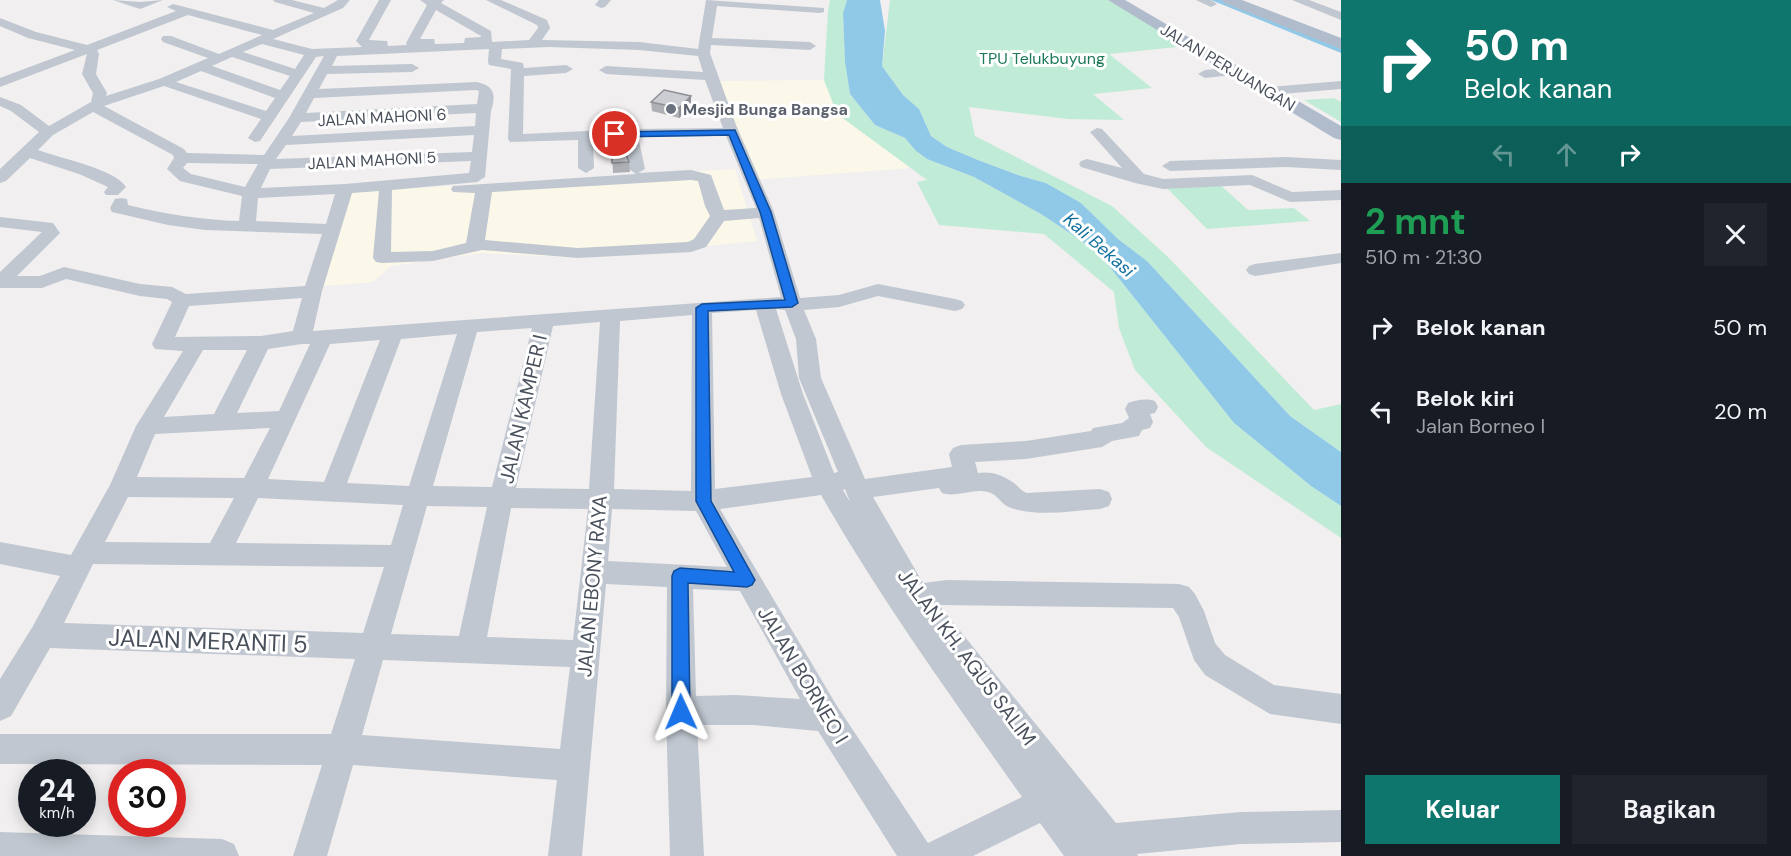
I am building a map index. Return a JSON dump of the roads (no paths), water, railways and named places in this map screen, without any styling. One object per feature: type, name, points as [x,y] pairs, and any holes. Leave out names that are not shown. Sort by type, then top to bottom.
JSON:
[{"type":"main road","name":"JALAN PERJUANGAN","points":[[1115,0],[1341,134]]},
{"type":"main road","points":[[1229,0],[1341,44]]},
{"type":"street","points":[[119,0],[140,6],[159,2],[312,53],[488,39],[485,32],[432,1]]},
{"type":"street","points":[[279,0],[325,12]]},
{"type":"street","points":[[0,178],[48,132],[95,105],[164,82],[325,12],[340,5],[344,0]]},
{"type":"street","points":[[386,0],[362,43],[414,46],[533,43],[706,47],[810,46]]},
{"type":"street","points":[[492,0],[543,23],[544,28],[533,43]]},
{"type":"street","points":[[1298,0],[1341,16]]},
{"type":"street","points":[[407,90],[414,46],[433,22],[432,1]]},
{"type":"street","points":[[712,1],[820,10]]},
{"type":"street","name":"JALAN KH. AGUS SALIM","points":[[712,1],[706,47],[710,76],[766,212],[792,303],[806,339],[810,378],[850,490],[916,596],[987,689],[1057,795]]},
{"type":"street","points":[[0,83],[187,11]]},
{"type":"street","points":[[433,22],[465,21]]},
{"type":"street","points":[[2,24],[32,35],[87,48],[93,52],[89,74],[99,91],[95,105]]},
{"type":"street","points":[[167,39],[219,58]]},
{"type":"street","points":[[496,45],[494,62],[518,65],[515,140],[630,133],[732,132]]},
{"type":"street","points":[[233,52],[298,74]]},
{"type":"street","points":[[247,228],[250,193],[266,163],[283,141],[333,52]]},
{"type":"street","points":[[255,138],[312,53]]},
{"type":"street","points":[[201,66],[283,96]]},
{"type":"street","points":[[322,70],[412,68]]},
{"type":"street","points":[[518,73],[566,69]]},
{"type":"street","points":[[606,70],[710,76]]},
{"type":"street","points":[[1205,74],[1237,71]]},
{"type":"street","points":[[164,82],[269,117]]},
{"type":"street","points":[[1276,95],[1341,85]]},
{"type":"street","points":[[310,94],[481,87],[486,89],[486,108],[477,177],[351,191]]},
{"type":"street","points":[[1276,95],[1341,94]]},
{"type":"street","points":[[0,101],[16,108],[48,132]]},
{"type":"street","points":[[95,105],[179,152],[182,158],[175,169],[186,178],[250,193],[386,192],[701,176],[705,178],[712,206],[719,216]]},
{"type":"street","points":[[296,118],[486,108]]},
{"type":"street","points":[[414,133],[424,111]]},
{"type":"street","points":[[360,136],[367,114]]},
{"type":"street","name":"JALAN MAHONI 6","points":[[283,141],[483,130]]},
{"type":"street","points":[[1097,132],[1141,180]]},
{"type":"street","points":[[630,133],[636,169]]},
{"type":"street","points":[[585,136],[586,168]]},
{"type":"street","points":[[1232,150],[1245,163]]},
{"type":"street","points":[[28,152],[53,162],[88,170],[117,184],[118,208],[168,220],[247,228],[334,229]]},
{"type":"street","name":"JALAN MAHONI 5","points":[[182,158],[266,163],[479,156]]},
{"type":"street","points":[[1170,166],[1303,162],[1341,165]]},
{"type":"street","points":[[1087,164],[1163,184],[1252,180],[1290,197],[1341,195]]},
{"type":"street","points":[[475,245],[484,188]]},
{"type":"street","points":[[218,554],[286,419],[313,337],[313,291],[334,229],[351,191]]},
{"type":"street","points":[[374,277],[382,258],[386,192]]},
{"type":"street","points":[[719,216],[766,212]]},
{"type":"street","points":[[382,258],[433,256],[457,252],[475,245],[578,253],[691,247],[700,243],[719,216]]},
{"type":"street","points":[[0,222],[47,227],[51,233],[0,282]]},
{"type":"street","points":[[1255,270],[1341,258]]},
{"type":"street","points":[[0,282],[42,282],[64,273],[129,288],[172,293],[182,300],[313,291]]},
{"type":"street","points":[[182,300],[162,344],[261,343],[313,337],[764,303],[812,304],[839,301],[878,290],[955,305]]},
{"type":"street","points":[[764,303],[792,394],[850,490],[864,547],[912,619],[1105,851],[1241,828],[1341,826]]},
{"type":"street","name":"JALAN BORNEO I","points":[[702,308],[703,501],[826,717],[917,856]]},
{"type":"street","name":"JALAN EBONY RAYA","points":[[565,856],[601,500],[610,316]]},
{"type":"street","name":"JALAN KAMPER I","points":[[470,650],[501,498],[544,321]]},
{"type":"street","points":[[310,856],[469,326]]},
{"type":"street","points":[[332,492],[387,349],[391,332]]},
{"type":"street","points":[[221,422],[261,343]]},
{"type":"street","points":[[0,706],[43,635],[120,487],[147,426],[197,344]]},
{"type":"street","points":[[120,487],[251,488],[418,496],[703,501],[850,490],[966,474],[961,454],[1026,450],[1102,438],[1101,434],[1131,430],[1132,425],[1142,422],[1136,410],[1147,407]]},
{"type":"street","points":[[147,426],[286,419]]},
{"type":"street","points":[[850,490],[913,492],[988,481],[1004,488],[1020,502],[1100,499]]},
{"type":"street","points":[[0,553],[81,560],[218,554],[400,556]]},
{"type":"street","points":[[593,572],[747,580]]},
{"type":"street","points":[[680,576],[681,712],[687,856]]},
{"type":"street","points":[[916,596],[958,592],[1179,596],[1183,598],[1194,621],[1209,660],[1215,665],[1270,699],[1341,709]]},
{"type":"street","name":"JALAN MERANTI 5","points":[[43,635],[585,654]]},
{"type":"street","points":[[681,712],[706,709],[740,710],[826,717]]},
{"type":"street","points":[[0,749],[359,750],[574,766]]},
{"type":"street","points":[[937,856],[1057,795]]},
{"type":"street","points":[[0,849],[222,856]]},
{"type":"water","name":"Kali Bekasi","points":[[847,0],[880,0],[885,31],[882,66],[903,95],[919,109],[931,136],[947,147],[978,160],[1046,183],[1081,203],[1118,239],[1147,261],[1290,416],[1341,452],[1341,506],[1311,486],[1234,423],[1097,251],[1041,214],[974,177],[927,159],[916,151],[905,138],[875,125],[850,94],[845,62],[843,13]]},
{"type":"water","points":[[1211,0],[1222,0],[1341,46],[1341,53]]},
{"type":"place","name":"Mesjid Bunga Bangsa","points":[[671,109]]},
{"type":"park label","name":"TPU Telukbuyung","points":[[1042,58]]}]
